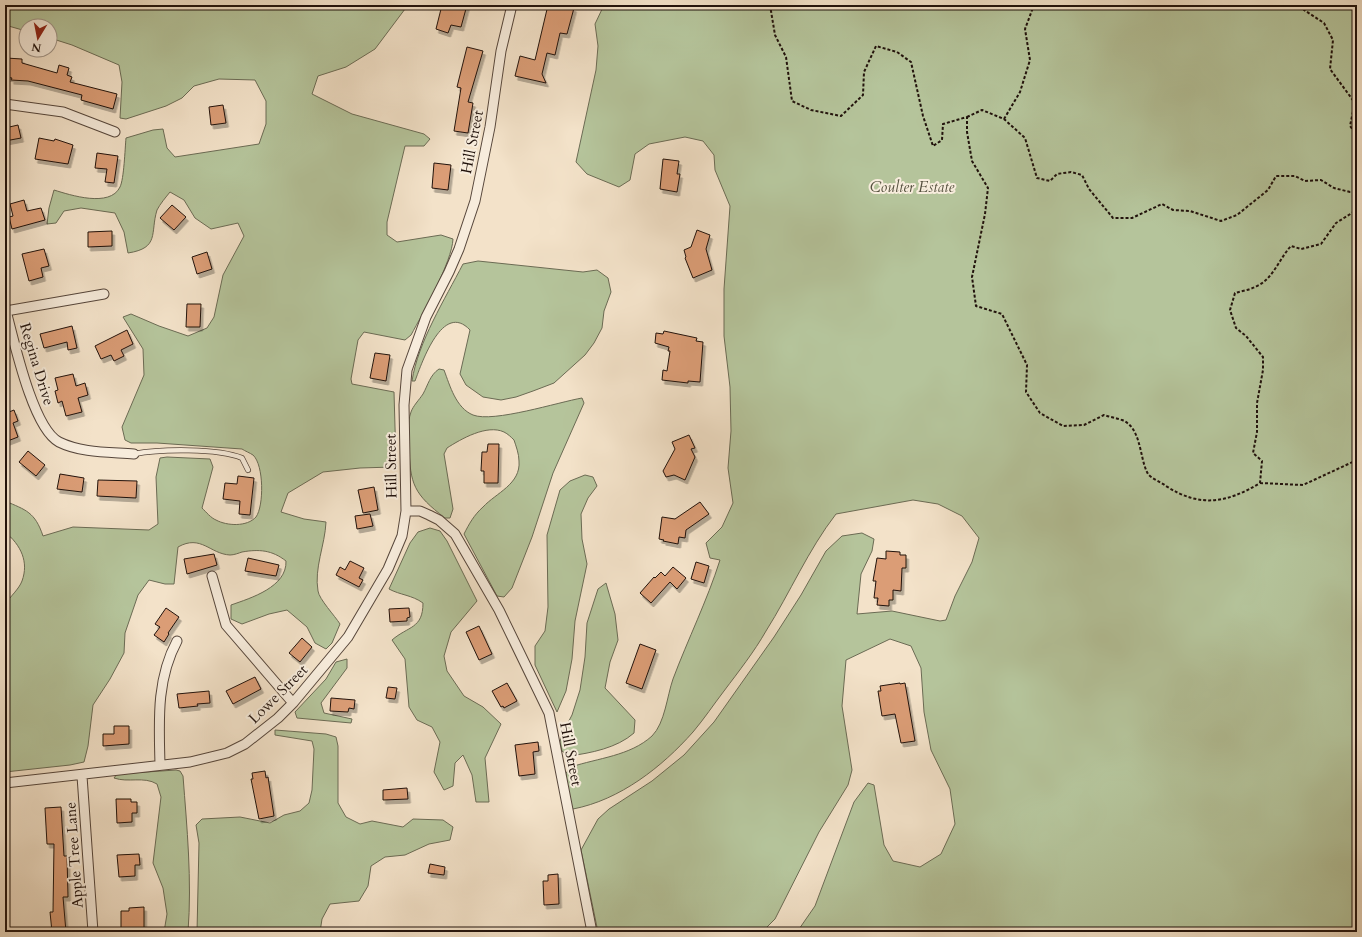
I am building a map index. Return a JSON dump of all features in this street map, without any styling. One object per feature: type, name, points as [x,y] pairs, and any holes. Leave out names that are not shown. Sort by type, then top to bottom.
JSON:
[{"type":"street","name":"Hill Street","points":[[512,5],[501,51],[489,133],[475,201],[459,249],[426,317],[407,370],[404,405],[406,511],[420,512],[429,515],[444,523],[455,534],[499,610],[549,713],[592,932]]},
{"type":"street","points":[[5,104],[63,112],[114,132]]},
{"type":"street","points":[[6,309],[104,294]]},
{"type":"street","name":"Regina Drive","points":[[6,309],[33,405],[48,433],[58,441],[72,447],[134,454]]},
{"type":"street","name":"Lowe Street","points":[[5,784],[190,762],[227,753],[245,744],[278,718],[293,703],[344,643],[381,583],[402,536],[406,511]]},
{"type":"street","points":[[212,576],[226,625],[293,703]]},
{"type":"street","points":[[160,765],[159,697],[164,672],[177,641]]},
{"type":"street","name":"Apple Tree Lane","points":[[82,776],[93,932]]},
{"type":"lane","points":[[134,454],[152,450],[213,452],[236,455],[242,458],[248,470]]},
{"type":"path","points":[[632,5],[640,8],[643,5]]},
{"type":"path","points":[[770,5],[775,35],[786,57],[792,101],[811,110],[841,116],[863,95],[864,72],[876,46],[897,52],[911,62],[923,116],[933,146],[942,140],[942,124],[966,117],[982,110],[1004,119],[1025,138],[1037,178],[1050,181],[1057,174],[1071,172],[1082,175],[1089,189],[1113,218],[1132,218],[1162,204],[1172,210],[1190,211],[1221,221],[1237,215],[1268,190],[1276,176],[1295,176],[1305,181],[1321,180],[1334,188],[1357,192]]},
{"type":"path","points":[[1004,119],[1020,92],[1030,60],[1025,29],[1034,5]]},
{"type":"path","points":[[1047,5],[1050,7],[1056,5]]},
{"type":"path","points":[[1308,5],[1304,10],[1324,23],[1333,40],[1330,69],[1355,103]]},
{"type":"path","points":[[1357,92],[1350,126],[1357,135]]},
{"type":"path","points":[[966,117],[972,161],[988,188],[985,214],[972,277],[976,306],[1002,314],[1028,365],[1026,392],[1040,413],[1063,426],[1084,425],[1104,415],[1124,421],[1135,433],[1149,476],[1177,494],[1193,499],[1207,501],[1242,494],[1260,483],[1303,485],[1357,460]]},
{"type":"path","points":[[1260,483],[1262,461],[1253,453],[1257,432],[1257,402],[1263,370],[1263,357],[1246,336],[1236,328],[1230,310],[1235,292],[1257,286],[1270,276],[1282,256],[1291,246],[1300,249],[1321,244],[1336,223],[1355,211],[1357,208]]},
{"type":"green space","points":[[5,5],[408,5],[375,49],[346,67],[318,76],[312,94],[352,114],[424,134],[430,139],[424,146],[405,146],[387,222],[387,235],[397,242],[441,235],[453,239],[448,261],[411,335],[405,340],[364,332],[358,340],[351,379],[352,384],[394,392],[396,462],[393,467],[360,468],[323,472],[288,493],[281,512],[304,519],[326,522],[317,582],[318,591],[321,598],[340,624],[332,643],[326,649],[315,643],[307,627],[287,610],[269,614],[242,624],[231,619],[231,605],[257,595],[274,585],[281,578],[285,570],[286,561],[281,557],[265,551],[248,551],[230,555],[223,554],[205,546],[193,543],[178,547],[174,584],[165,584],[149,580],[138,595],[125,633],[124,653],[110,679],[93,705],[88,746],[84,762],[70,765],[5,772],[5,604],[21,584],[25,567],[19,548],[11,537],[5,532],[5,501],[29,513],[37,522],[43,536],[73,527],[149,530],[158,524],[156,477],[160,458],[210,459],[213,467],[202,508],[212,518],[221,522],[242,524],[248,523],[256,517],[259,512],[262,486],[257,460],[253,455],[242,449],[157,443],[131,443],[125,440],[122,427],[144,375],[143,349],[123,317],[131,314],[188,336],[207,328],[214,317],[223,275],[244,236],[238,223],[211,229],[195,218],[184,200],[170,192],[157,210],[152,238],[149,243],[138,251],[128,253],[124,232],[115,213],[81,208],[64,211],[56,223],[47,224],[49,208],[54,190],[70,195],[89,198],[108,197],[115,193],[120,187],[122,178],[126,138],[153,130],[163,129],[167,148],[175,157],[259,144],[266,124],[266,101],[255,80],[219,79],[194,86],[182,98],[166,106],[126,119],[120,118],[122,82],[119,65],[58,41],[58,18],[18,18],[18,29],[5,25]]},
{"type":"green space","name":"Coulter Estate","points":[[604,5],[1357,5],[1357,932],[797,932],[815,906],[854,802],[868,783],[874,785],[884,845],[893,861],[920,867],[941,854],[955,824],[950,789],[931,750],[924,712],[921,668],[911,646],[890,639],[846,660],[842,706],[852,770],[848,785],[819,832],[775,919],[762,932],[598,932],[581,850],[598,819],[609,809],[652,781],[684,755],[714,722],[774,637],[801,595],[826,551],[842,536],[862,533],[874,539],[872,551],[861,574],[857,614],[892,611],[940,621],[946,620],[955,596],[972,562],[979,538],[962,516],[938,504],[913,500],[836,514],[808,557],[775,617],[741,669],[693,732],[668,758],[623,790],[590,805],[573,809],[569,805],[566,773],[571,767],[613,756],[634,748],[652,736],[660,724],[673,679],[720,560],[710,558],[706,543],[722,527],[733,503],[728,468],[731,431],[730,387],[724,336],[724,289],[730,206],[715,170],[714,155],[703,141],[685,137],[649,144],[635,154],[630,180],[619,187],[587,174],[576,162],[596,70],[598,46],[595,24]]},
{"type":"green space","points":[[478,261],[583,272],[597,270],[608,278],[611,292],[604,311],[602,328],[594,343],[585,355],[554,383],[516,397],[501,400],[483,397],[466,385],[460,374],[470,330],[460,323],[451,323],[443,328],[428,349],[415,381],[412,381],[415,366],[426,336],[463,264]]},
{"type":"green space","points":[[439,369],[444,370],[454,396],[458,402],[467,412],[473,415],[482,417],[510,414],[582,398],[584,403],[553,473],[532,537],[512,588],[504,597],[497,596],[464,534],[477,513],[507,487],[516,476],[519,469],[519,458],[514,440],[504,432],[490,430],[474,434],[447,448],[444,454],[453,509],[450,518],[445,518],[426,502],[420,495],[413,480],[408,429],[409,420],[413,408],[423,394],[431,377]]},
{"type":"green space","points":[[585,475],[593,477],[597,486],[588,498],[581,514],[582,539],[587,564],[575,621],[572,659],[566,691],[557,712],[535,665],[535,646],[545,631],[548,607],[547,535],[560,490],[570,481]]},
{"type":"green space","points":[[430,528],[440,531],[447,541],[477,601],[451,632],[444,656],[447,671],[464,696],[483,707],[501,724],[485,758],[489,802],[476,802],[472,775],[463,755],[455,763],[453,786],[444,790],[434,772],[440,742],[432,727],[417,720],[409,707],[405,659],[392,640],[414,626],[420,618],[423,603],[415,598],[389,589],[410,543],[418,532]]},
{"type":"green space","points":[[606,583],[615,614],[618,640],[610,662],[605,688],[635,720],[634,733],[612,746],[569,756],[562,751],[560,742],[562,734],[572,715],[580,690],[585,657],[587,623],[598,589]]},
{"type":"green space","points":[[347,659],[347,668],[321,703],[324,713],[352,719],[351,723],[297,718],[295,712],[326,679],[336,662]]},
{"type":"green space","points":[[275,730],[326,734],[336,737],[338,746],[338,803],[346,817],[360,824],[372,821],[403,827],[413,819],[443,820],[453,827],[450,840],[429,844],[405,855],[385,857],[371,866],[368,886],[359,901],[330,904],[322,919],[320,932],[197,932],[199,843],[196,825],[202,819],[240,817],[270,823],[284,815],[300,811],[309,803],[312,790],[314,749],[312,741],[275,735]]},
{"type":"green space","points":[[180,771],[183,776],[186,815],[189,874],[188,932],[164,932],[167,914],[163,888],[153,863],[161,797],[157,784],[147,780],[125,780],[114,778],[117,774]]},
{"type":"building","points":[[442,5],[467,5],[461,27],[451,25],[448,33],[436,29]]},
{"type":"building","points":[[548,5],[563,5],[574,8],[567,34],[560,33],[555,55],[547,53],[542,74],[546,83],[515,76],[520,56],[535,60]]},
{"type":"building","points":[[467,47],[483,51],[468,102],[473,103],[468,133],[454,131],[461,88],[457,87]]},
{"type":"building","points":[[6,58],[22,59],[22,63],[57,73],[59,65],[69,68],[67,75],[72,77],[70,82],[117,94],[113,109],[81,100],[82,95],[28,81],[11,80],[12,78],[5,77]]},
{"type":"building","points":[[223,105],[226,123],[211,125],[209,107]]},
{"type":"building","points":[[18,125],[21,138],[5,141],[5,128]]},
{"type":"building","points":[[39,138],[54,141],[55,139],[73,145],[68,164],[35,159]]},
{"type":"building","points":[[97,153],[118,156],[114,183],[105,182],[107,169],[95,168]]},
{"type":"building","points":[[663,159],[679,161],[677,174],[680,174],[677,192],[660,189]]},
{"type":"building","points":[[434,163],[451,165],[448,190],[432,188]]},
{"type":"building","points":[[24,200],[27,211],[41,208],[45,220],[12,229],[9,217],[13,216],[10,204]]},
{"type":"building","points":[[172,205],[186,217],[174,230],[160,218]]},
{"type":"building","points":[[697,230],[710,235],[706,249],[712,270],[693,278],[685,258],[684,250],[691,247]]},
{"type":"building","points":[[112,231],[112,246],[88,247],[88,232]]},
{"type":"building","points":[[44,249],[49,266],[41,268],[43,277],[29,281],[22,254]]},
{"type":"building","points":[[207,252],[212,269],[197,274],[192,257]]},
{"type":"building","points":[[187,304],[201,304],[200,327],[186,327]]},
{"type":"building","points":[[72,326],[77,348],[68,350],[67,342],[44,348],[40,334]]},
{"type":"building","points":[[127,330],[133,344],[121,350],[124,356],[114,361],[111,355],[101,359],[95,346]]},
{"type":"building","points":[[664,331],[697,338],[696,341],[703,342],[700,382],[688,381],[688,383],[662,380],[663,370],[667,371],[670,351],[668,351],[669,347],[655,343],[656,333],[663,334]]},
{"type":"building","points":[[375,353],[390,355],[386,381],[370,378]]},
{"type":"building","points":[[73,374],[76,386],[85,383],[88,395],[78,398],[82,412],[66,416],[62,401],[58,403],[55,391],[58,390],[55,378]]},
{"type":"building","points":[[6,405],[9,412],[14,410],[18,421],[13,423],[18,437],[5,442]]},
{"type":"building","points":[[689,435],[695,448],[691,449],[695,457],[685,480],[674,475],[666,477],[663,471],[675,449],[672,442]]},
{"type":"building","points":[[488,444],[499,444],[498,483],[484,483],[484,471],[481,471],[482,452],[487,452]]},
{"type":"building","points":[[28,451],[45,465],[36,476],[19,462]]},
{"type":"building","points":[[60,474],[84,478],[82,492],[57,489]]},
{"type":"building","points":[[238,476],[254,478],[250,515],[239,514],[240,501],[223,499],[225,483],[237,484]]},
{"type":"building","points":[[98,480],[137,481],[136,498],[97,496]]},
{"type":"building","points":[[374,487],[378,510],[363,513],[358,490]]},
{"type":"building","points":[[700,502],[709,514],[686,530],[685,538],[679,537],[678,544],[659,539],[662,517],[675,519]]},
{"type":"building","points":[[370,514],[373,526],[357,529],[355,516]]},
{"type":"building","points":[[886,551],[900,552],[900,555],[906,555],[906,568],[902,568],[901,591],[893,590],[893,600],[889,600],[889,606],[877,605],[878,598],[874,598],[876,581],[873,581],[877,558],[886,559]]},
{"type":"building","points":[[214,554],[217,565],[187,574],[184,559]]},
{"type":"building","points":[[248,558],[279,565],[276,576],[245,571]]},
{"type":"building","points":[[350,561],[364,568],[359,578],[363,580],[359,587],[336,575],[340,567],[345,570]]},
{"type":"building","points":[[696,562],[709,566],[704,583],[691,579]]},
{"type":"building","points":[[673,567],[686,578],[677,589],[670,582],[651,603],[640,593],[654,577],[655,578],[661,572],[665,576]]},
{"type":"building","points":[[166,608],[179,617],[168,633],[169,634],[164,642],[154,635],[160,627],[155,624]]},
{"type":"building","points":[[409,608],[410,617],[407,618],[407,621],[390,622],[389,609]]},
{"type":"building","points":[[479,626],[492,654],[479,660],[466,632]]},
{"type":"building","points":[[302,638],[312,647],[300,662],[289,653]]},
{"type":"building","points":[[640,644],[656,650],[642,689],[626,683]]},
{"type":"building","points":[[255,677],[261,689],[233,704],[226,691]]},
{"type":"building","points":[[507,683],[517,701],[504,708],[503,706],[501,707],[492,691]]},
{"type":"building","points":[[905,683],[915,741],[901,743],[895,714],[882,716],[878,691],[881,691],[880,686]]},
{"type":"building","points":[[388,687],[397,688],[395,699],[386,698]]},
{"type":"building","points":[[209,691],[210,703],[179,708],[177,694]]},
{"type":"building","points":[[331,698],[355,700],[354,709],[349,708],[348,712],[330,711]]},
{"type":"building","points":[[114,726],[129,726],[129,744],[103,746],[103,734],[114,734]]},
{"type":"building","points":[[538,742],[539,751],[533,752],[535,774],[519,776],[515,745]]},
{"type":"building","points":[[265,771],[266,778],[268,777],[274,816],[259,819],[251,779],[253,779],[252,773]]},
{"type":"building","points":[[407,788],[408,799],[383,800],[383,790]]},
{"type":"building","points":[[116,799],[131,799],[131,802],[137,802],[137,813],[132,813],[132,822],[117,823]]},
{"type":"building","points":[[61,807],[64,856],[67,856],[68,897],[63,897],[66,932],[52,932],[50,912],[53,912],[54,844],[47,844],[45,808]]},
{"type":"building","points":[[139,854],[140,865],[135,865],[135,876],[119,877],[117,855]]},
{"type":"building","points":[[430,864],[445,867],[444,875],[428,873]]},
{"type":"building","points":[[558,874],[559,904],[544,905],[543,881],[548,881],[548,875]]},
{"type":"building","points":[[144,907],[144,928],[136,928],[136,932],[121,932],[121,911],[129,911],[129,908]]}]
